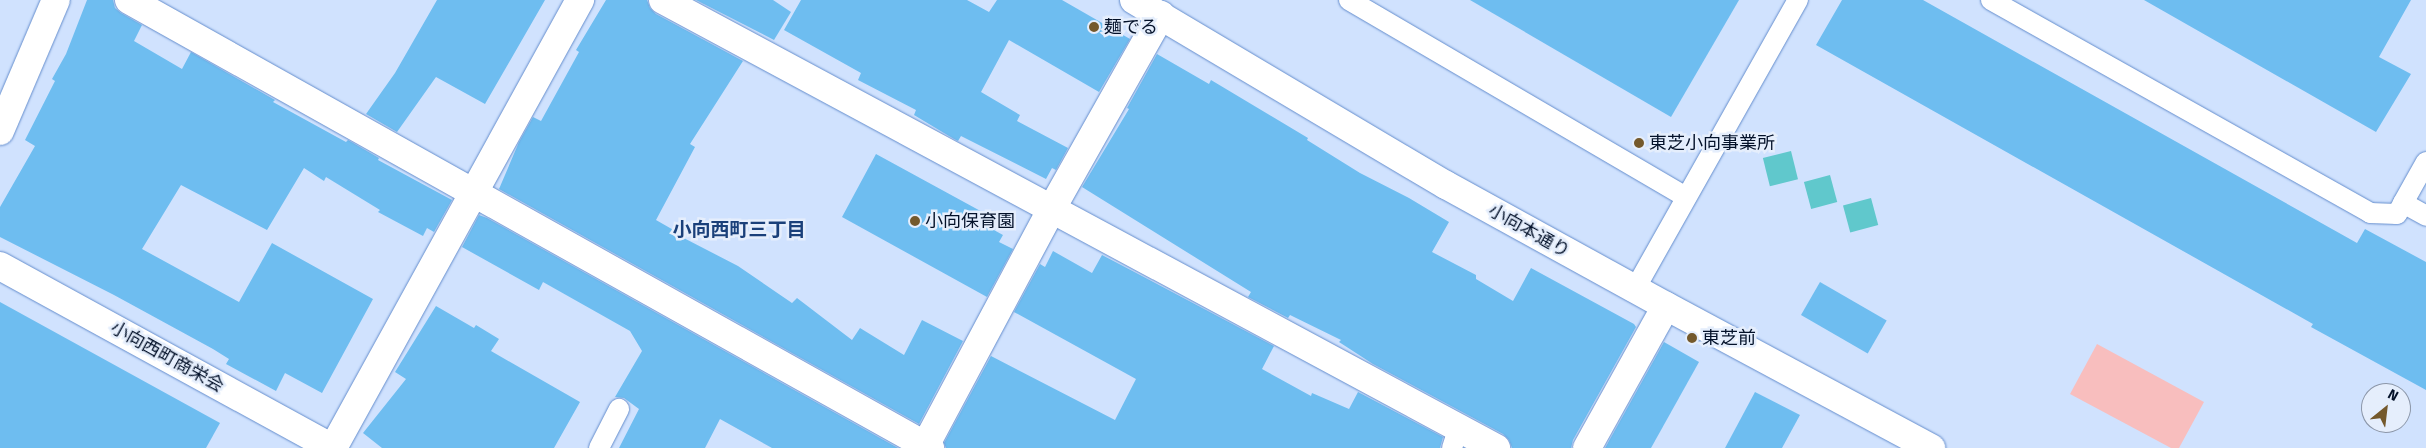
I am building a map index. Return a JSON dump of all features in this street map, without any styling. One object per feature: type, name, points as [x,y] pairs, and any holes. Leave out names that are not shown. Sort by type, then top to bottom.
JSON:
[{"type":"street","points":[[0,131],[56,0]]},
{"type":"street","points":[[129,0],[926,447],[1050,210],[1161,15]]},
{"type":"street","points":[[333,448],[472,192],[580,0]]},
{"type":"street","points":[[663,0],[1050,210],[1455,438],[1496,448]]},
{"type":"street","name":"小向本通り","points":[[1134,0],[1446,185],[1931,448]]},
{"type":"street","name":"小向西町商栄会","points":[[0,266],[333,448]]},
{"type":"street","points":[[1587,448],[1666,306]]},
{"type":"lane","points":[[1348,0],[1686,197]]},
{"type":"lane","points":[[1635,289],[1798,0]]},
{"type":"lane","points":[[1990,0],[2370,213],[2397,214],[2426,162]]},
{"type":"lane","points":[[2403,203],[2426,216]]},
{"type":"lane","points":[[599,448],[619,409]]},
{"type":"shaded area","points":[[1791,151],[1798,179],[1770,186],[1763,158]]},
{"type":"shaded area","points":[[1830,175],[1837,202],[1811,209],[1804,182]]},
{"type":"shaded area","points":[[1871,198],[1878,225],[1850,233],[1843,206]]},
{"type":"shaded area","points":[[2097,344],[2204,402],[2179,448],[2171,448],[2070,394]]},
{"type":"building","points":[[87,0],[113,0],[115,8],[142,25],[134,41],[182,69],[191,52],[275,100],[273,102],[346,142],[348,140],[379,158],[378,160],[452,200],[434,232],[427,228],[423,236],[378,212],[380,210],[326,177],[324,181],[304,168],[267,230],[181,185],[142,249],[239,302],[272,243],[373,299],[322,393],[285,373],[276,391],[226,364],[229,359],[213,349],[114,295],[0,237],[0,207],[35,146],[25,140],[55,81],[52,79],[66,54]]},
{"type":"building","points":[[437,0],[545,0],[485,104],[436,77],[397,132],[366,114],[395,73]]},
{"type":"building","points":[[606,0],[647,0],[650,8],[656,14],[743,61],[690,144],[695,147],[656,220],[677,232],[676,234],[738,266],[792,303],[797,298],[852,340],[860,328],[904,355],[922,320],[963,341],[919,424],[499,189],[519,142],[533,117],[541,121],[579,52],[576,50]]},
{"type":"building","points":[[696,0],[773,0],[791,12],[774,40]]},
{"type":"building","points":[[801,0],[967,0],[989,12],[997,0],[1062,0],[1130,39],[1099,92],[1009,40],[981,92],[1020,115],[1017,121],[1068,148],[1056,170],[1052,168],[1046,179],[961,136],[958,141],[954,139],[914,115],[916,110],[858,80],[861,73],[784,30]]},
{"type":"building","points":[[1470,0],[1739,0],[1671,117]]},
{"type":"building","points":[[1842,0],[1923,0],[2357,243],[2365,229],[2426,262],[2426,390],[2311,327],[2313,324],[1816,45]]},
{"type":"building","points":[[2144,0],[2411,0],[2379,57],[2411,74],[2376,132]]},
{"type":"building","points":[[1157,54],[1209,84],[1211,80],[1308,138],[1307,140],[1360,173],[1409,198],[1449,222],[1432,252],[1476,275],[1476,279],[1513,301],[1531,268],[1634,324],[1636,327],[1573,440],[1571,448],[1512,448],[1509,440],[1503,434],[1373,364],[1339,342],[1341,340],[1290,315],[1288,318],[1248,297],[1251,292],[1082,187],[1129,109],[1127,108]]},
{"type":"building","points":[[876,154],[997,220],[992,229],[1003,235],[999,242],[1013,249],[987,297],[842,217]]},
{"type":"building","points":[[479,215],[898,448],[772,448],[720,419],[705,448],[619,448],[639,409],[624,398],[615,397],[642,351],[630,331],[543,282],[539,290],[462,247]]},
{"type":"building","points":[[1053,251],[1092,273],[1102,255],[1274,346],[1262,369],[1311,396],[1312,393],[1349,409],[1358,392],[1443,437],[1440,448],[946,448],[944,443],[991,356],[1115,420],[1136,379],[1014,312],[1040,264],[1045,267]]},
{"type":"building","points":[[1820,282],[1887,320],[1868,353],[1801,315]]},
{"type":"building","points":[[0,302],[220,423],[206,448],[0,448]]},
{"type":"building","points":[[436,306],[474,328],[476,325],[499,339],[491,351],[580,402],[554,448],[382,448],[363,433],[406,379],[395,372]]},
{"type":"building","points":[[1664,342],[1699,362],[1651,448],[1605,448]]},
{"type":"building","points":[[1755,392],[1800,415],[1782,448],[1725,448]]},
{"type":"place","name":"麺でる","points":[[1094,27]]},
{"type":"place","name":"東芝小向事業所","points":[[1639,143]]},
{"type":"place","name":"小向保育園","points":[[915,221]]},
{"type":"place","name":"東芝前","points":[[1692,338]]},
{"type":"district","name":"小向西町三丁目","points":[[739,230]]}]
